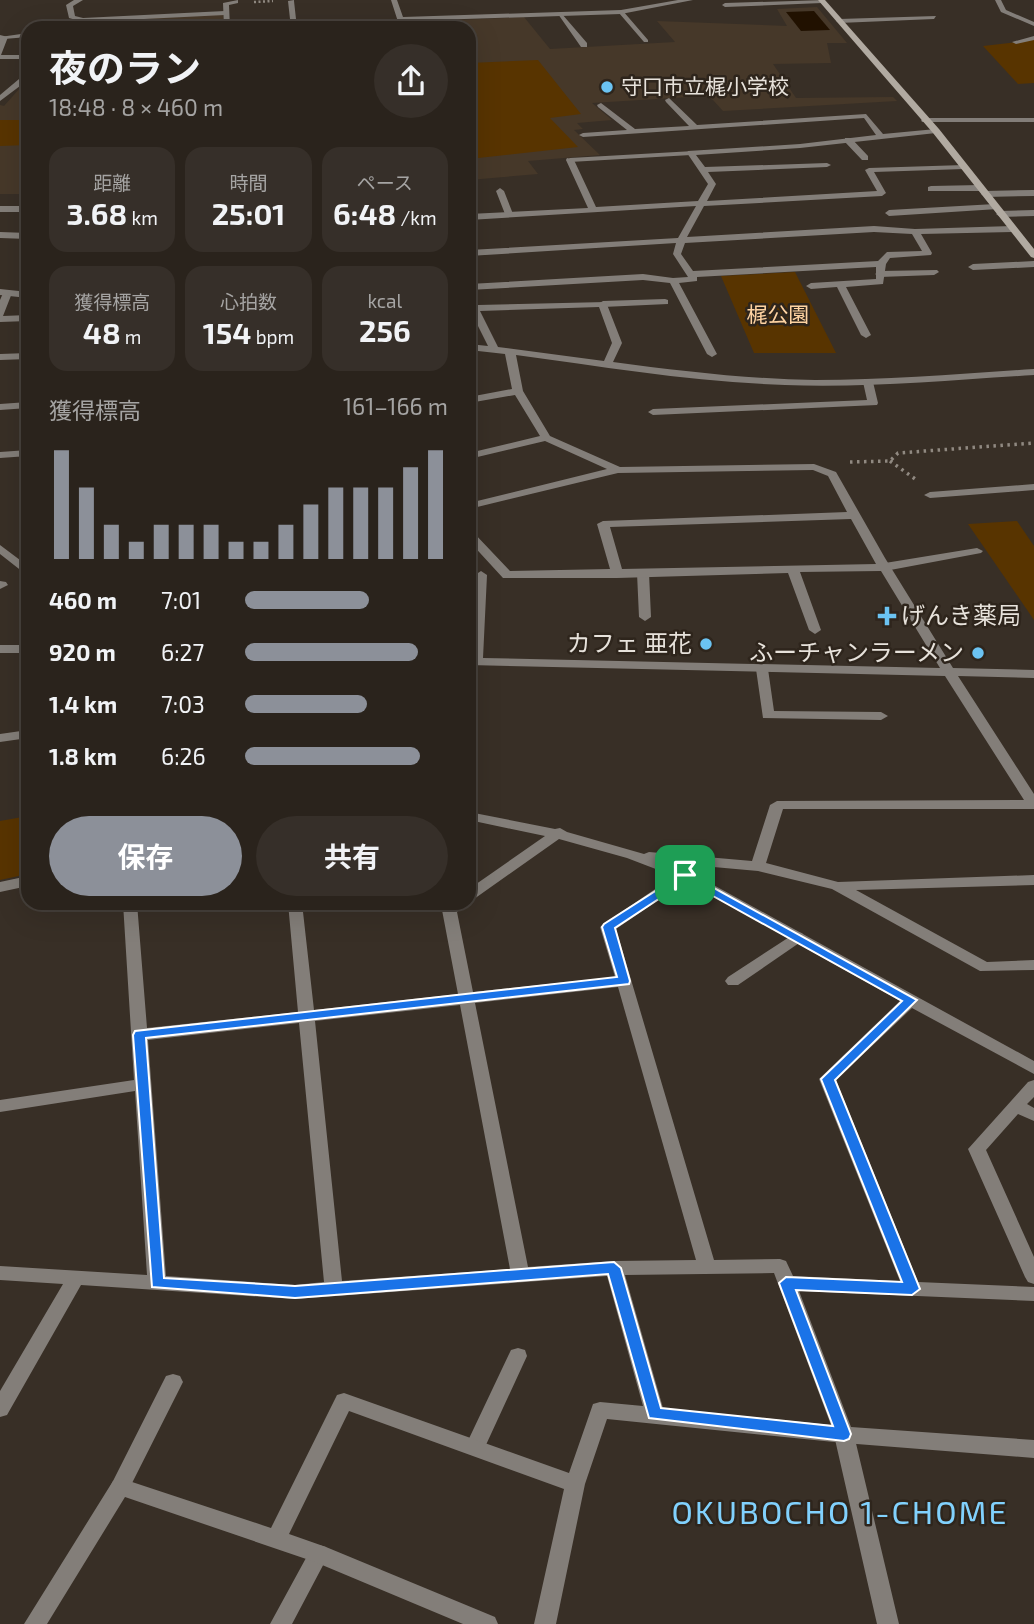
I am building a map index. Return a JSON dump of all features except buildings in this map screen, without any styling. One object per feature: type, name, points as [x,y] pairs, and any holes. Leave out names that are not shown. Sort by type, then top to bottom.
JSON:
[{"type":"street","points":[[80,0],[69,5],[72,18],[83,20],[225,13]]},
{"type":"street","points":[[227,21],[226,3],[236,0]]},
{"type":"street","points":[[394,0],[402,21]]},
{"type":"street","points":[[447,21],[621,12],[664,2],[690,0]]},
{"type":"street","points":[[725,5],[822,0],[936,131],[1034,256]]},
{"type":"street","points":[[998,0],[1003,11],[1034,24]]},
{"type":"street","points":[[291,1],[293,21]]},
{"type":"street","points":[[621,12],[646,41]]},
{"type":"street","points":[[563,13],[584,45]]},
{"type":"street","points":[[839,21],[934,17]]},
{"type":"street","points":[[21,36],[2,37],[0,55],[21,56]]},
{"type":"street","points":[[1016,42],[1034,38]]},
{"type":"street","points":[[0,99],[21,82]]},
{"type":"street","points":[[669,100],[694,126]]},
{"type":"street","points":[[601,105],[632,130]]},
{"type":"street","points":[[583,135],[866,116],[880,135]]},
{"type":"street","points":[[925,120],[1034,120]]},
{"type":"street","points":[[593,209],[570,160],[691,153],[936,131]]},
{"type":"street","points":[[848,140],[865,158]]},
{"type":"street","points":[[476,288],[643,277],[673,281],[694,279],[677,254],[681,241],[712,184],[691,153]]},
{"type":"street","points":[[703,170],[827,165]]},
{"type":"street","points":[[476,216],[882,192],[869,170],[964,167]]},
{"type":"street","points":[[931,189],[1034,193]]},
{"type":"street","points":[[500,191],[509,214]]},
{"type":"street","points":[[0,209],[21,209]]},
{"type":"street","points":[[889,213],[1034,213]]},
{"type":"street","points":[[476,253],[874,229],[915,232],[1012,229]]},
{"type":"street","points":[[811,286],[880,282],[880,269],[887,255],[928,253],[915,232]]},
{"type":"street","points":[[0,235],[21,236]]},
{"type":"street","points":[[973,267],[1034,264]]},
{"type":"street","points":[[693,274],[880,269],[934,272]]},
{"type":"street","points":[[673,281],[712,354]]},
{"type":"street","points":[[841,285],[866,335]]},
{"type":"street","points":[[4,293],[0,316],[21,318]]},
{"type":"street","points":[[476,308],[665,302]]},
{"type":"street","points":[[603,304],[617,343],[608,363]]},
{"type":"street","points":[[476,312],[494,349]]},
{"type":"street","points":[[476,348],[726,378],[868,382],[1034,372]]},
{"type":"street","points":[[510,352],[518,391],[546,438],[618,470]]},
{"type":"street","points":[[0,357],[21,356]]},
{"type":"street","points":[[653,412],[873,403],[868,382]]},
{"type":"street","points":[[476,399],[518,391]]},
{"type":"street","points":[[0,407],[21,406]]},
{"type":"street","points":[[476,454],[546,438]]},
{"type":"street","points":[[0,455],[21,454]]},
{"type":"street","points":[[476,504],[618,470],[814,467],[832,474],[885,567],[1034,804]]},
{"type":"street","points":[[930,495],[1034,487]]},
{"type":"street","points":[[617,573],[603,524],[854,516]]},
{"type":"street","points":[[476,542],[507,575]]},
{"type":"street","points":[[0,548],[21,566]]},
{"type":"street","points":[[476,575],[885,567],[976,551]]},
{"type":"street","points":[[793,569],[815,630]]},
{"type":"street","points":[[643,573],[645,617]]},
{"type":"street","points":[[0,649],[21,649]]},
{"type":"street","points":[[476,661],[1034,674]]},
{"type":"street","points":[[762,669],[768,715],[881,716]]},
{"type":"street","points":[[0,738],[21,735]]},
{"type":"street","points":[[758,866],[777,805],[1034,804]]},
{"type":"street","points":[[476,817],[560,832],[642,856],[685,875],[1034,1068]]},
{"type":"street","points":[[476,892],[560,832]]},
{"type":"street","points":[[642,856],[758,866],[837,886],[985,967],[1034,965]]},
{"type":"street","points":[[685,875],[608,927],[707,1266]]},
{"type":"street","points":[[837,886],[1034,880]]},
{"type":"street","points":[[0,887],[21,882]]},
{"type":"street","points":[[130,910],[157,1283]]},
{"type":"street","points":[[296,910],[334,1289]]},
{"type":"street","points":[[449,910],[520,1275]]},
{"type":"street","points":[[733,981],[797,937]]},
{"type":"street","points":[[139,1035],[624,981]]},
{"type":"street","points":[[911,1000],[827,1079],[912,1289]]},
{"type":"street","points":[[0,1106],[144,1084]]},
{"type":"street","points":[[1034,1087],[977,1149],[1034,1277]]},
{"type":"street","points":[[1016,1106],[1034,1115]]},
{"type":"street","points":[[0,1273],[295,1292],[614,1268],[780,1266],[844,1434],[888,1624]]},
{"type":"street","points":[[614,1268],[655,1414]]},
{"type":"street","points":[[0,1409],[76,1278]]},
{"type":"street","points":[[786,1283],[1034,1294]]},
{"type":"street","points":[[475,1447],[518,1356]]},
{"type":"street","points":[[35,1624],[120,1488],[173,1382]]},
{"type":"street","points":[[276,1539],[344,1401],[575,1484]]},
{"type":"street","points":[[545,1624],[575,1484],[600,1410],[1034,1449]]},
{"type":"street","points":[[120,1488],[319,1554],[486,1624]]},
{"type":"street","points":[[281,1624],[319,1554]]},
{"type":"path","points":[[890,461],[898,453],[1034,443]]},
{"type":"path","points":[[814,467],[825,462],[890,461],[918,481],[930,495]]},
{"type":"shaded area","name":"守口市立梶小学校","points":[[817,7],[847,43],[827,43],[831,63],[773,64],[796,98],[893,97],[897,101],[723,111],[705,96],[592,103],[612,120],[577,123],[583,129],[574,130],[600,155],[528,161],[538,174],[476,179],[476,21],[435,21],[524,17],[550,49],[675,42],[657,21],[787,26],[777,9]]},
{"type":"shaded area","points":[[814,11],[830,30],[801,31],[786,12]]},
{"type":"shaded area","points":[[223,14],[224,21],[105,21]]},
{"type":"shaded area","points":[[21,87],[21,194],[0,194],[0,105],[4,106]]},
{"type":"green space","points":[[1034,40],[1034,83],[1018,84],[983,46]]},
{"type":"green space","points":[[538,60],[581,114],[550,118],[578,147],[476,158],[476,63]]},
{"type":"green space","points":[[0,120],[21,120],[21,145],[0,146]]},
{"type":"green space","name":"梶公園","points":[[795,272],[836,353],[754,353],[721,276]]},
{"type":"green space","points":[[1017,521],[1034,546],[1034,620],[968,524]]},
{"type":"green space","points":[[21,817],[21,876],[0,880],[0,821]]},
{"type":"place","name":"守口市立梶小学校","points":[[607,87]]},
{"type":"place","name":"げんき薬局","points":[[887,616]]},
{"type":"place","name":"カフェ 亜花","points":[[706,644]]},
{"type":"place","name":"ふーチャンラーメン","points":[[978,653]]},
{"type":"district","name":"OKUBOCHO 1-CHOME","points":[[840,1513]]},
{"type":"route","points":[[685,875],[911,1000],[827,1079],[912,1289],[786,1283],[844,1434],[655,1414],[614,1268],[295,1292],[157,1283],[139,1035],[624,981],[608,927],[685,875]]}]
